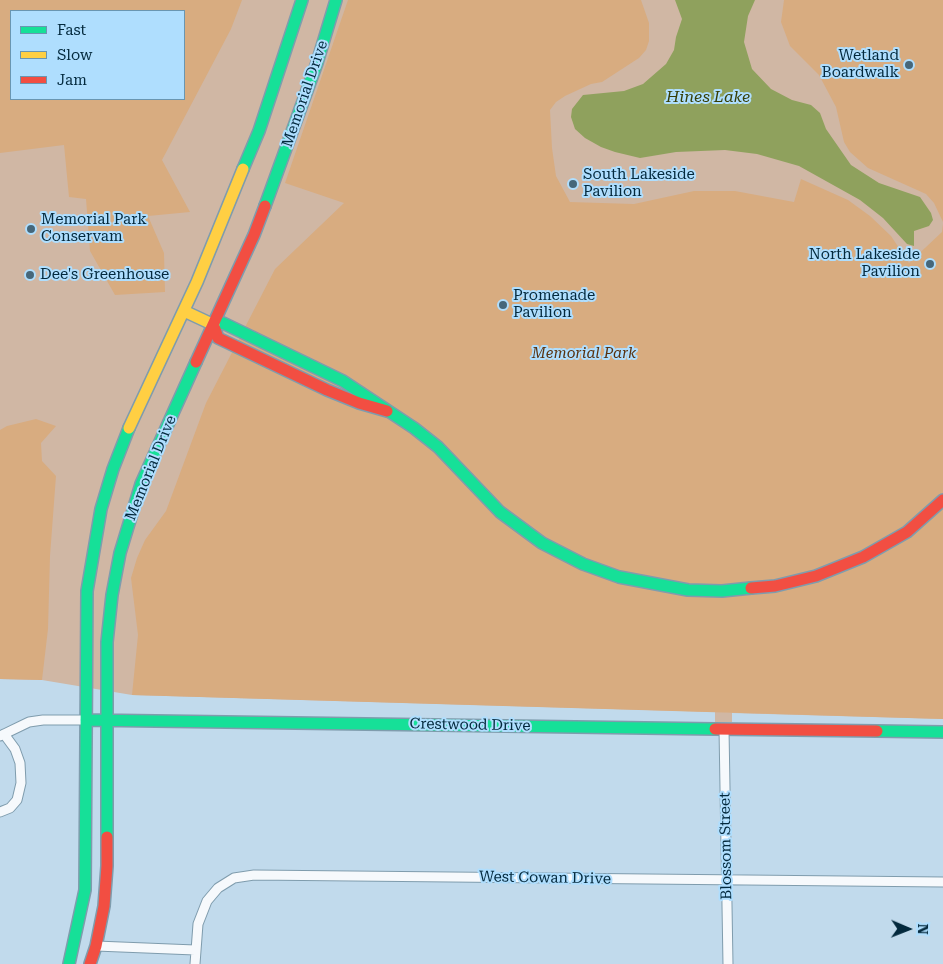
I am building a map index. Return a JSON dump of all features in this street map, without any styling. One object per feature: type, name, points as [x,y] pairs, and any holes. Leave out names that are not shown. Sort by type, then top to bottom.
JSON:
[{"type":"main road","name":"Memorial Drive","points":[[69,964],[85,890],[87,592],[102,509],[113,469],[126,435],[222,225],[259,131],[302,0]]},
{"type":"main road","name":"Memorial Drive","points":[[90,964],[96,946],[104,906],[107,866],[107,642],[112,595],[130,517],[155,450],[254,235],[288,147],[336,0]]},
{"type":"main road","points":[[184,311],[214,325],[223,323],[324,371],[362,392],[438,447],[500,512],[542,543],[603,572],[642,582],[688,590],[710,591],[775,586],[816,576],[863,557],[884,546],[907,532],[943,500]]},
{"type":"main road","points":[[214,325],[218,338],[327,390],[359,403],[387,411]]},
{"type":"main road","name":"Crestwood Drive","points":[[86,720],[943,732]]},
{"type":"main road","points":[[85,890],[91,904],[87,935],[90,942],[96,946]]},
{"type":"street","name":"Crestwood Drive","points":[[2,735],[29,722],[86,720]]},
{"type":"street","name":"Blossom Street","points":[[724,729],[728,964]]},
{"type":"street","points":[[0,812],[10,808],[17,800],[21,782],[20,763],[15,749],[2,735]]},
{"type":"street","name":"West Cowan Drive","points":[[195,964],[198,924],[207,901],[218,888],[234,878],[254,875],[943,882]]},
{"type":"street","points":[[96,946],[195,950]]},
{"type":"green space","name":"Memorial Park","points":[[0,0],[943,0],[943,719],[732,713],[732,722],[715,722],[715,712],[132,695],[42,680],[0,679]]},
{"type":"green space","points":[[0,0],[242,0],[231,29],[162,160],[190,212],[148,216],[164,253],[165,292],[115,295],[90,251],[86,199],[69,197],[64,145],[0,153]]},
{"type":"green space","name":"Memorial Park","points":[[348,0],[641,0],[649,23],[649,41],[646,50],[639,58],[602,82],[591,84],[565,96],[556,102],[550,110],[556,176],[570,202],[634,204],[694,191],[735,191],[794,202],[801,179],[848,200],[870,216],[891,236],[909,263],[942,232],[943,224],[943,719],[132,695],[138,635],[131,578],[137,558],[145,540],[166,511],[206,403],[275,269],[344,203],[285,183]]},
{"type":"green space","points":[[784,0],[943,0],[943,222],[934,203],[926,194],[868,168],[850,152],[844,142],[836,107],[819,75],[790,46],[781,22]]},
{"type":"green space","points":[[36,419],[56,426],[41,443],[42,461],[56,476],[50,556],[48,629],[42,680],[0,679],[0,430],[7,426]]},
{"type":"water","name":"Hines Lake","points":[[675,0],[755,0],[748,16],[744,42],[752,69],[771,89],[792,100],[811,105],[820,113],[826,129],[851,165],[879,183],[920,197],[931,213],[933,220],[929,226],[914,231],[914,246],[907,244],[883,218],[860,200],[799,166],[757,154],[725,150],[676,152],[640,158],[601,147],[585,138],[575,129],[571,117],[572,109],[583,95],[624,91],[643,84],[666,64],[674,50],[682,19]]},
{"type":"traffic: fast","points":[[243,169],[259,131],[302,0]]},
{"type":"traffic: fast","points":[[265,206],[317,63],[336,0]]},
{"type":"traffic: fast","points":[[215,329],[214,325],[223,323],[343,381],[414,428],[438,447],[500,512],[542,543],[583,564],[619,577],[688,590],[722,591],[751,588]]},
{"type":"traffic: fast","points":[[107,837],[107,642],[112,595],[120,553],[141,484],[196,362]]},
{"type":"traffic: fast","points":[[69,964],[85,890],[87,591],[101,509],[113,469],[129,428]]},
{"type":"traffic: fast","points":[[86,720],[715,729]]},
{"type":"traffic: fast","points":[[877,731],[943,732]]},
{"type":"traffic: slow","points":[[129,428],[197,282],[243,169]]},
{"type":"traffic: slow","points":[[184,311],[214,325]]},
{"type":"traffic: jam","points":[[196,362],[254,235],[265,206]]},
{"type":"traffic: jam","points":[[215,329],[218,338],[327,390],[359,403],[387,411]]},
{"type":"traffic: jam","points":[[751,588],[775,586],[816,576],[863,557],[907,532],[943,500]]},
{"type":"traffic: jam","points":[[715,729],[877,731]]},
{"type":"traffic: jam","points":[[90,964],[96,946],[104,906],[107,837]]},
{"type":"place","name":"Wetland Boardwalk","points":[[909,65]]},
{"type":"place","name":"South Lakeside Pavilion","points":[[573,184]]},
{"type":"place","name":"Memorial Park Conservam","points":[[31,229]]},
{"type":"place","name":"North Lakeside Pavilion","points":[[930,264]]},
{"type":"place","name":"Dee's Greenhouse","points":[[30,275]]},
{"type":"place","name":"Promenade Pavilion","points":[[503,305]]}]
